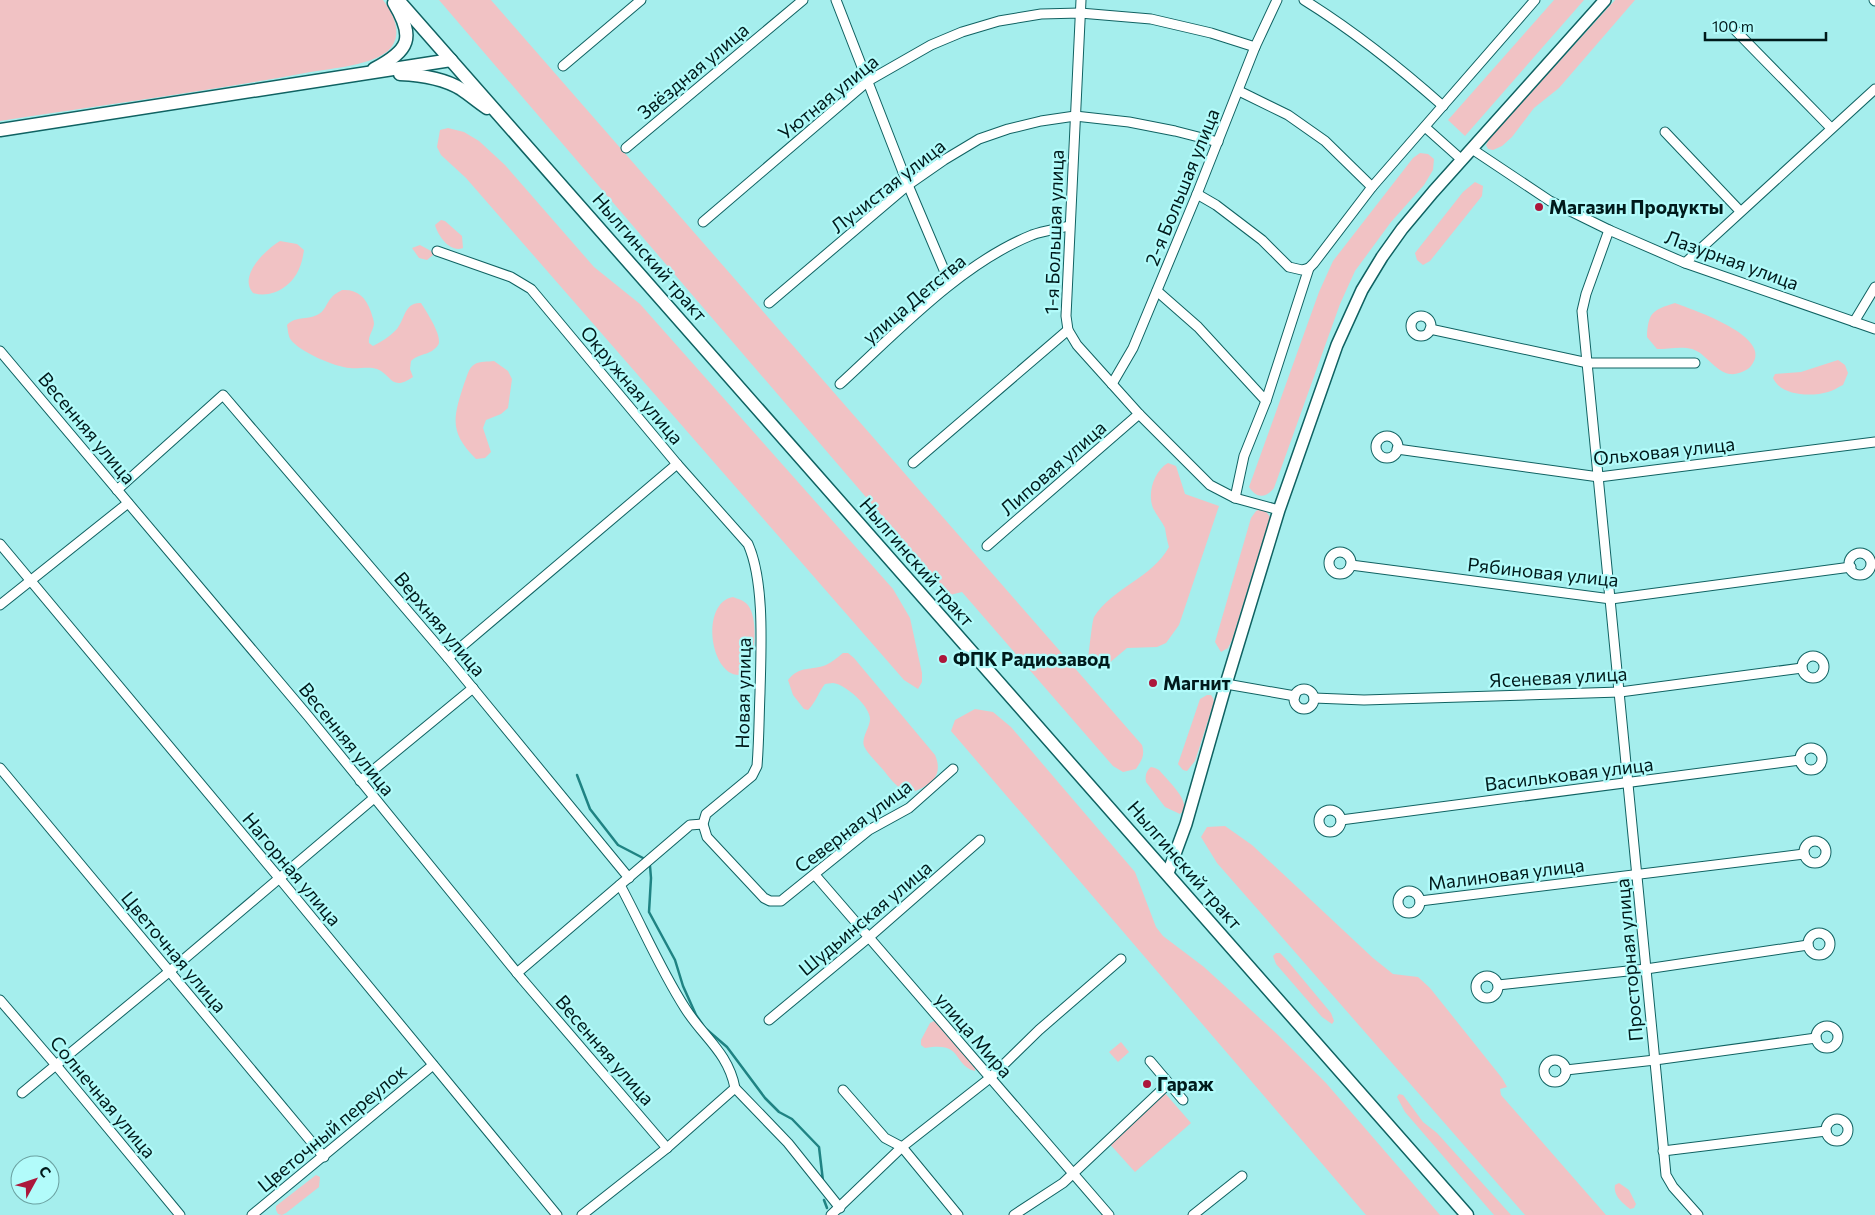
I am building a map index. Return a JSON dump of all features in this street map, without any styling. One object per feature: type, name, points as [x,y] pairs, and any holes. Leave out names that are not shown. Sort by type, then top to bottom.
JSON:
[{"type":"main road","points":[[366,74],[396,56],[403,47],[406,38],[406,27],[392,0]]},
{"type":"main road","name":"Нылгинский тракт","points":[[398,0],[1467,1215]]},
{"type":"main road","points":[[0,130],[451,60]]},
{"type":"main road","points":[[366,74],[420,75],[445,81],[461,89],[501,117]]},
{"type":"street","points":[[563,66],[641,0]]},
{"type":"street","name":"Звёздная улица","points":[[626,148],[803,0]]},
{"type":"street","points":[[836,0],[908,185],[950,284]]},
{"type":"street","name":"1-я Большая улица","points":[[1080,0],[1069,226],[1066,316],[1068,330],[1076,345],[1139,414],[1210,485],[1235,498],[1279,510]]},
{"type":"street","name":"2-я Большая улица","points":[[1112,384],[1133,348],[1239,91],[1255,47],[1277,0]]},
{"type":"street","points":[[1304,0],[1340,22],[1392,61],[1443,106]]},
{"type":"street","points":[[1235,498],[1244,456],[1266,401],[1309,268],[1372,187],[1536,0]]},
{"type":"street","points":[[1168,873],[1186,824],[1279,510],[1337,345],[1362,290],[1402,229],[1433,192],[1605,0]]},
{"type":"street","name":"Уютная улица","points":[[703,222],[868,81],[931,45],[962,32],[999,21],[1041,14],[1080,13],[1151,19],[1211,33],[1255,47]]},
{"type":"street","points":[[1732,28],[1832,128]]},
{"type":"street","points":[[1685,262],[1875,89]]},
{"type":"street","points":[[1239,91],[1288,115],[1325,141],[1372,187]]},
{"type":"street","name":"Лучистая улица","points":[[769,303],[908,185],[944,160],[978,140],[1008,129],[1041,121],[1075,116],[1129,122],[1218,142]]},
{"type":"street","points":[[1425,127],[1462,160]]},
{"type":"street","points":[[1665,132],[1740,211]]},
{"type":"street","name":"Лазурная улица","points":[[1472,149],[1550,201],[1609,230],[1685,262],[1875,329]]},
{"type":"street","points":[[1197,194],[1216,205],[1262,240],[1289,267],[1302,270],[1309,268]]},
{"type":"street","name":"улица Детства","points":[[840,384],[950,284],[1003,249],[1034,235],[1069,226]]},
{"type":"street","name":"Просторная улица","points":[[1609,230],[1586,294],[1582,311],[1666,1175],[1673,1187],[1698,1215]]},
{"type":"street","name":"Окружная улица","points":[[437,251],[511,277],[531,289],[677,464],[448,658]]},
{"type":"street","points":[[1854,322],[1875,287]]},
{"type":"street","points":[[1157,291],[1198,327],[1266,401]]},
{"type":"street","points":[[912,463],[1068,330]]},
{"type":"street","points":[[1433,330],[1588,363],[1695,364]]},
{"type":"street","name":"Весенняя улица","points":[[0,351],[308,716],[517,972],[667,1148]]},
{"type":"street","name":"Верхняя улица","points":[[117,490],[223,395],[448,658],[629,878]]},
{"type":"street","name":"Липовая улица","points":[[987,546],[1139,414]]},
{"type":"street","name":"Ольховая улица","points":[[1397,449],[1599,477],[1875,442]]},
{"type":"street","name":"Новая улица","points":[[677,464],[748,544],[755,559],[759,594],[761,658],[757,766],[752,776],[706,814],[703,824]]},
{"type":"street","points":[[0,605],[128,503]]},
{"type":"street","name":"Нагорная улица","points":[[0,544],[557,1215]]},
{"type":"street","name":"Рябиновая улица","points":[[1351,565],[1611,599],[1850,567]]},
{"type":"street","name":"Ясеневая улица","points":[[1314,698],[1364,700],[1620,692],[1802,668]]},
{"type":"street","points":[[1226,684],[1295,696]]},
{"type":"street","points":[[360,781],[473,688]]},
{"type":"street","points":[[1306,690],[1311,692],[1314,698],[1313,705],[1304,709],[1296,705],[1295,696],[1299,691],[1306,690]]},
{"type":"street","name":"Васильковая улица","points":[[1341,820],[1800,760]]},
{"type":"street","name":"Цветочная улица","points":[[0,768],[324,1157]]},
{"type":"street","name":"Северная улица","points":[[703,824],[706,837],[764,898],[770,901],[781,901],[869,830],[909,808],[953,769]]},
{"type":"street","points":[[22,1093],[280,879],[374,798]]},
{"type":"street","points":[[517,972],[690,825],[703,824]]},
{"type":"street","name":"Шудьинская улица","points":[[769,1020],[868,938],[980,840]]},
{"type":"street","name":"Малиновая улица","points":[[1420,901],[1804,854]]},
{"type":"street","name":"улица Мира","points":[[815,875],[1073,1171],[1109,1215]]},
{"type":"street","points":[[620,886],[685,1009],[725,1058],[733,1076],[735,1088],[788,1144],[840,1208]]},
{"type":"street","points":[[1498,986],[1646,969],[1808,945]]},
{"type":"street","points":[[831,1215],[902,1147],[990,1078],[1039,1030],[1121,959]]},
{"type":"street","name":"Солнечная улица","points":[[0,1000],[180,1215]]},
{"type":"street","points":[[1566,1070],[1816,1038]]},
{"type":"street","points":[[1150,1061],[1183,1100]]},
{"type":"street","name":"Цветочный переулок","points":[[252,1215],[433,1065]]},
{"type":"street","points":[[1014,1215],[1063,1182],[1168,1084]]},
{"type":"street","points":[[582,1215],[667,1148],[735,1088]]},
{"type":"street","points":[[843,1090],[885,1138],[902,1147],[958,1215]]},
{"type":"street","points":[[1663,1151],[1826,1131]]},
{"type":"street","points":[[1193,1215],[1242,1176]]},
{"type":"shaded area","points":[[0,0],[383,0],[394,20],[396,34],[395,41],[385,53],[358,64],[0,121]]},
{"type":"shaded area","points":[[439,0],[491,0],[1142,745],[1142,757],[1136,769],[1123,772],[1113,766],[962,592],[950,595]]},
{"type":"shaded area","points":[[1554,0],[1584,0],[1465,136],[1448,120]]},
{"type":"shaded area","points":[[1615,0],[1635,0],[1559,88],[1534,108],[1512,137],[1502,146],[1493,150],[1488,149],[1486,145],[1490,138]]},
{"type":"shaded area","points":[[448,128],[464,132],[479,141],[505,165],[594,267],[640,304],[893,589],[910,618],[922,673],[922,682],[918,689],[904,680],[466,178],[441,155],[437,147],[440,130]]},
{"type":"shaded area","points":[[1420,153],[1428,154],[1434,159],[1433,170],[1424,185],[1391,222],[1355,271],[1340,304],[1274,488],[1267,494],[1258,495],[1249,487],[1319,292],[1333,261],[1413,158]]},
{"type":"shaded area","points":[[1475,182],[1483,186],[1482,196],[1430,261],[1423,265],[1417,260],[1415,253],[1463,192]]},
{"type":"shaded area","points":[[441,220],[445,221],[462,236],[463,248],[454,248],[445,242],[435,225]]},
{"type":"shaded area","points":[[280,241],[297,244],[304,250],[302,262],[296,275],[286,286],[274,293],[253,293],[249,286],[251,271],[261,257]]},
{"type":"shaded area","points":[[420,245],[431,251],[433,255],[427,260],[419,258],[412,248]]},
{"type":"shaded area","points":[[342,290],[352,291],[364,298],[374,322],[369,340],[369,343],[373,346],[396,330],[411,305],[421,303],[435,327],[439,342],[438,346],[432,351],[411,361],[410,369],[413,377],[396,383],[377,369],[350,368],[336,365],[310,354],[291,340],[287,325],[290,322],[320,314],[330,299]]},
{"type":"shaded area","points":[[1675,303],[1714,318],[1743,335],[1752,345],[1756,355],[1751,366],[1747,370],[1730,374],[1720,370],[1702,354],[1692,349],[1657,349],[1647,337],[1650,317],[1657,310]]},
{"type":"shaded area","points":[[1838,360],[1845,365],[1848,373],[1843,385],[1821,394],[1805,395],[1789,392],[1777,384],[1773,378],[1775,374],[1801,372]]},
{"type":"shaded area","points":[[494,361],[508,371],[512,379],[508,408],[501,414],[486,420],[483,428],[491,452],[485,458],[476,459],[461,441],[457,432],[457,406],[471,368],[477,363]]},
{"type":"shaded area","points":[[1168,463],[1176,466],[1185,494],[1219,506],[1179,625],[1166,643],[1157,647],[1127,648],[1108,664],[1095,667],[1088,659],[1094,617],[1111,598],[1153,567],[1169,547],[1165,528],[1151,502],[1153,483],[1159,471]]},
{"type":"shaded area","points":[[1265,510],[1270,517],[1232,640],[1228,648],[1221,652],[1215,642],[1251,518],[1256,511]]},
{"type":"shaded area","points":[[733,597],[747,604],[751,609],[755,635],[751,662],[747,669],[739,675],[729,672],[721,664],[713,638],[713,624],[716,612],[723,602]]},
{"type":"shaded area","points":[[843,653],[848,653],[854,658],[935,755],[938,771],[934,779],[926,786],[912,792],[903,790],[892,781],[869,753],[863,743],[870,722],[869,714],[866,708],[850,691],[838,684],[825,684],[808,710],[804,709],[793,695],[788,680],[792,675],[801,670],[826,665]]},
{"type":"shaded area","points":[[1211,695],[1214,702],[1195,761],[1187,771],[1183,770],[1178,764],[1200,699]]},
{"type":"shaded area","points":[[975,709],[993,712],[1011,727],[1135,872],[1156,927],[1163,936],[1204,967],[1277,1034],[1326,1083],[1440,1215],[1366,1215],[951,731],[955,720]]},
{"type":"shaded area","points":[[1151,767],[1159,770],[1182,798],[1184,810],[1180,814],[1165,807],[1146,782],[1146,774]]},
{"type":"shaded area","points":[[1225,826],[1252,845],[1373,958],[1393,974],[1418,977],[1430,988],[1502,1078],[1507,1087],[1500,1089],[1501,1095],[1606,1215],[1525,1215],[1217,863],[1201,837],[1207,827]]},
{"type":"shaded area","points":[[1276,953],[1280,953],[1286,959],[1331,1013],[1334,1021],[1332,1024],[1322,1017],[1276,964],[1273,956]]},
{"type":"shaded area","points":[[934,1021],[940,1024],[975,1067],[975,1071],[968,1068],[952,1051],[946,1048],[925,1048],[921,1045],[921,1040],[930,1023]]},
{"type":"shaded area","points":[[1121,1042],[1129,1052],[1118,1062],[1109,1052]]},
{"type":"shaded area","points":[[1164,1092],[1191,1123],[1135,1172],[1107,1141]]},
{"type":"shaded area","points":[[1399,1094],[1403,1095],[1423,1122],[1437,1133],[1511,1215],[1494,1215],[1405,1112],[1397,1097]]},
{"type":"shaded area","points":[[316,1175],[320,1177],[319,1187],[286,1213],[278,1214],[276,1206]]},
{"type":"shaded area","points":[[1619,1183],[1629,1190],[1636,1204],[1634,1208],[1630,1209],[1617,1196],[1615,1185]]},
{"type":"waterway","points":[[577,775],[590,809],[618,845],[643,858]]},
{"type":"waterway","points":[[650,866],[649,912],[675,960],[683,986],[696,1015],[705,1028],[727,1047],[765,1098],[779,1112],[792,1119],[819,1147],[823,1181]]},
{"type":"waterway","points":[[824,1200],[827,1208]]},
{"type":"place","name":"Магазин Продукты","points":[[1539,207]]},
{"type":"place","name":"ФПК Радиозавод","points":[[943,659]]},
{"type":"place","name":"Магнит","points":[[1153,683]]},
{"type":"place","name":"Гараж","points":[[1147,1084]]}]
